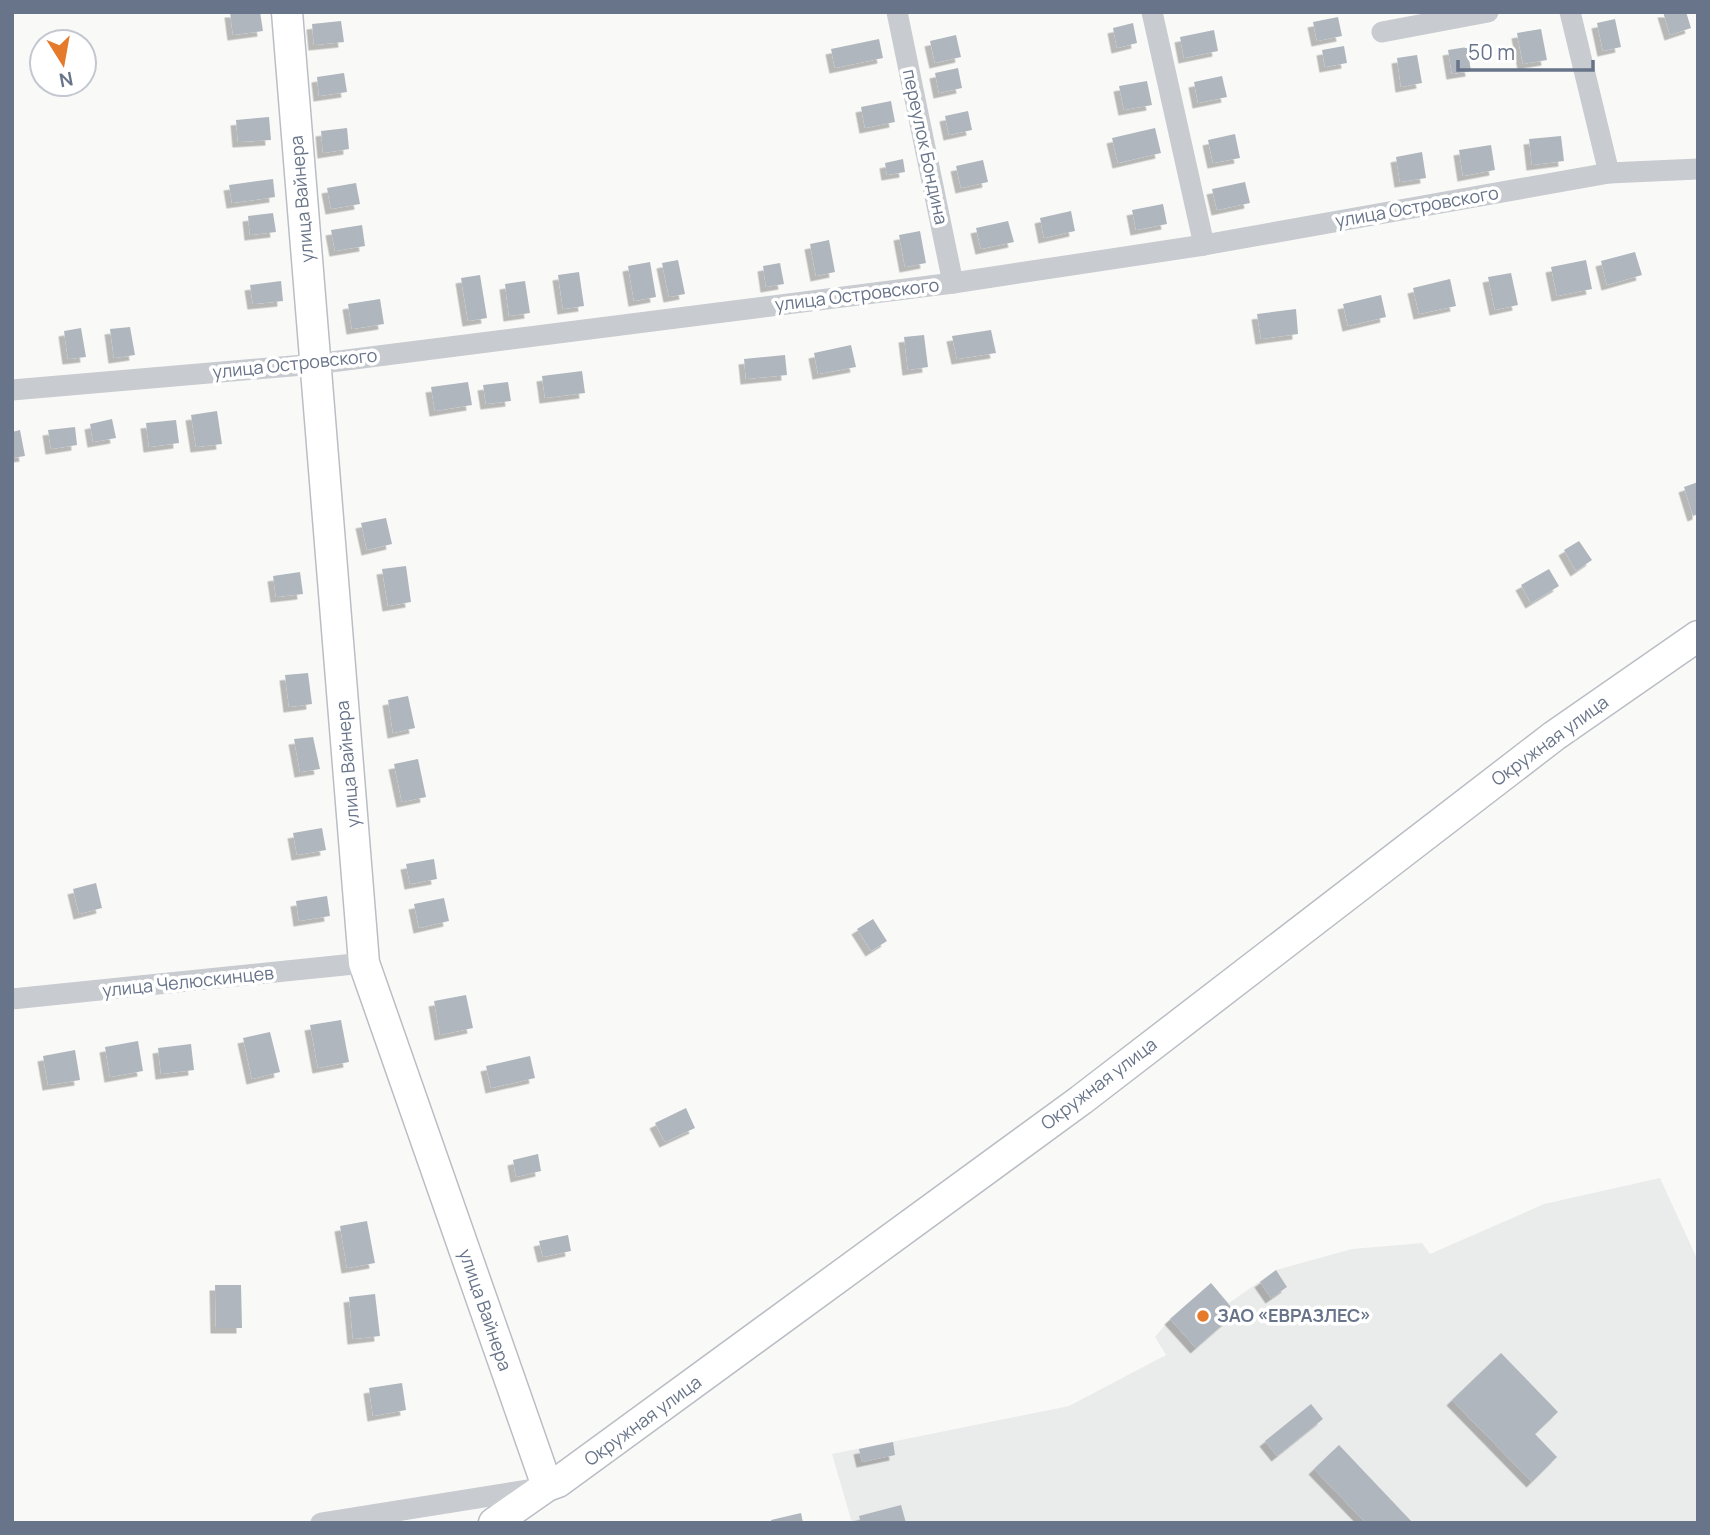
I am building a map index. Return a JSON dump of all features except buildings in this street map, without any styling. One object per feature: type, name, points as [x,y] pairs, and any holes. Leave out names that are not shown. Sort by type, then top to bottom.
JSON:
[{"type":"street","name":"улица Вайнера","points":[[287,12],[364,963],[547,1486]]},
{"type":"street","name":"переулок Бондина","points":[[897,12],[953,283]]},
{"type":"street","points":[[1152,12],[1204,245]]},
{"type":"street","points":[[1382,32],[1488,12]]},
{"type":"street","points":[[1570,12],[1609,173]]},
{"type":"street","name":"улица Островского","points":[[12,390],[315,364],[953,283],[1204,245],[1609,173],[1698,169]]},
{"type":"street","name":"Окружная улица","points":[[494,1523],[547,1486],[558,1482],[1081,1100],[1554,736],[1698,636]]},
{"type":"street","name":"улица Челюскинцев","points":[[12,999],[364,963]]},
{"type":"street","points":[[321,1523],[547,1486]]},
{"type":"shaded area","name":"ЗАО «ЕВРАЗЛЕС»","points":[[1660,1178],[1698,1261],[1698,1523],[852,1523],[832,1454],[1069,1406],[1166,1355],[1155,1337],[1170,1319],[1211,1283],[1229,1303],[1276,1270],[1352,1249],[1422,1243],[1430,1254],[1544,1204]]},
{"type":"place","name":"ЗАО «ЕВРАЗЛЕС»","points":[[1203,1316]]}]
